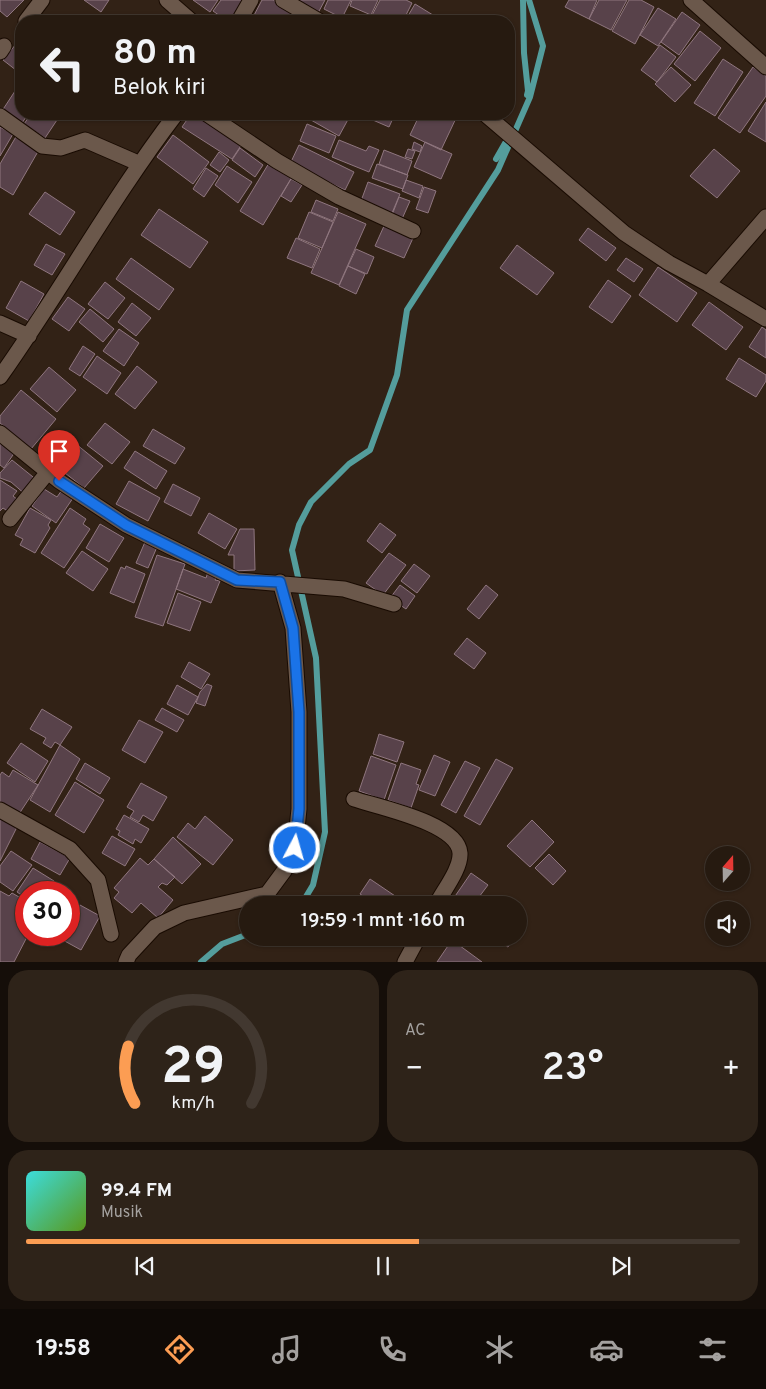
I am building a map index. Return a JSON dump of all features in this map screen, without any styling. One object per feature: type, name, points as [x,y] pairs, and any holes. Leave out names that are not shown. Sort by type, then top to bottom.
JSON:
[{"type":"street","points":[[31,15],[42,0]]},
{"type":"street","points":[[167,0],[184,15]]},
{"type":"street","points":[[242,15],[251,0]]},
{"type":"street","points":[[283,0],[309,15]]},
{"type":"street","points":[[691,0],[766,66]]},
{"type":"street","points":[[0,116],[42,146],[61,148],[85,140],[138,163]]},
{"type":"street","points":[[0,377],[29,336],[138,163],[171,120]]},
{"type":"street","points":[[215,120],[277,161],[339,197],[413,231]]},
{"type":"street","points":[[493,120],[624,233],[669,263],[766,319]]},
{"type":"street","points":[[708,284],[766,217]]},
{"type":"street","points":[[0,323],[29,336]]},
{"type":"street","points":[[0,433],[48,472],[126,525],[237,580],[358,591],[394,604]]},
{"type":"street","points":[[10,519],[48,472]]},
{"type":"street","points":[[126,962],[129,955],[155,927],[176,917],[268,894],[284,871],[295,848],[299,809],[299,712],[293,628],[285,583]]},
{"type":"street","points":[[354,799],[437,826],[451,835],[458,845],[460,854],[456,868],[441,896]]},
{"type":"street","points":[[0,810],[70,849],[98,880],[111,934]]},
{"type":"street","points":[[405,962],[414,946]]},
{"type":"building","points":[[0,0],[24,0],[7,17],[0,11]]},
{"type":"building","points":[[84,0],[109,0],[101,12]]},
{"type":"building","points":[[193,0],[218,0],[210,12]]},
{"type":"building","points":[[221,0],[249,0],[238,15],[219,15],[213,11]]},
{"type":"building","points":[[262,0],[273,0],[300,15],[254,15]]},
{"type":"building","points":[[294,0],[325,0],[318,13]]},
{"type":"building","points":[[328,0],[351,0],[344,15],[336,15],[324,9]]},
{"type":"building","points":[[352,0],[378,0],[371,15],[350,6]]},
{"type":"building","points":[[380,0],[406,0],[412,3],[406,15],[372,15]]},
{"type":"building","points":[[569,0],[597,0],[589,19],[565,7]]},
{"type":"building","points":[[599,0],[627,0],[611,30],[589,19]]},
{"type":"building","points":[[629,0],[641,0],[654,7],[635,44],[612,31]]},
{"type":"building","points":[[415,4],[433,15],[409,15]]},
{"type":"building","points":[[658,8],[676,19],[658,46],[640,35]]},
{"type":"building","points":[[682,12],[700,25],[679,55],[661,42]]},
{"type":"building","points":[[700,31],[721,48],[695,81],[674,64]]},
{"type":"building","points":[[15,45],[15,69],[3,60]]},
{"type":"building","points":[[660,45],[676,57],[657,82],[641,70]]},
{"type":"building","points":[[723,59],[743,72],[715,116],[694,103]]},
{"type":"building","points":[[671,67],[691,85],[675,102],[655,84]]},
{"type":"building","points":[[753,67],[766,76],[766,96],[740,133],[718,118]]},
{"type":"building","points":[[15,91],[15,120],[24,120],[20,126],[0,114]]},
{"type":"building","points":[[766,102],[766,142],[748,131]]},
{"type":"building","points":[[27,120],[57,120],[45,138],[24,124]]},
{"type":"building","points":[[187,120],[211,120],[244,141],[232,159],[182,127]]},
{"type":"building","points":[[311,120],[348,120],[339,136]]},
{"type":"building","points":[[373,120],[392,120],[389,127]]},
{"type":"building","points":[[417,120],[455,120],[441,150],[410,135]]},
{"type":"building","points":[[307,124],[336,136],[329,153],[300,141]]},
{"type":"building","points":[[0,127],[13,134],[0,156]]},
{"type":"building","points":[[17,135],[40,148],[13,195],[0,187],[0,164]]},
{"type":"building","points":[[173,135],[209,162],[193,184],[157,157]]},
{"type":"building","points":[[339,140],[366,151],[369,146],[379,150],[369,172],[332,157]]},
{"type":"building","points":[[414,142],[422,146],[420,152],[412,149]]},
{"type":"building","points":[[425,142],[452,154],[441,179],[414,167]]},
{"type":"building","points":[[299,145],[354,172],[345,190],[290,164]]},
{"type":"building","points":[[240,148],[263,165],[255,177],[232,160]]},
{"type":"building","points":[[408,149],[415,151],[412,159],[405,157]]},
{"type":"building","points":[[714,149],[740,171],[717,198],[690,176]]},
{"type":"building","points":[[384,150],[412,161],[407,175],[379,164]]},
{"type":"building","points":[[219,152],[229,160],[220,172],[210,165]]},
{"type":"building","points":[[269,163],[292,177],[263,225],[240,211]]},
{"type":"building","points":[[377,164],[408,175],[403,189],[372,178]]},
{"type":"building","points":[[227,166],[252,182],[238,203],[215,185]]},
{"type":"building","points":[[206,168],[218,176],[204,197],[193,189]]},
{"type":"building","points":[[291,179],[302,185],[291,202],[281,196]]},
{"type":"building","points":[[406,180],[423,186],[419,198],[402,191]]},
{"type":"building","points":[[368,182],[400,194],[392,213],[361,201]]},
{"type":"building","points":[[424,187],[436,191],[428,213],[416,209]]},
{"type":"building","points":[[45,192],[75,212],[60,235],[29,214]]},
{"type":"building","points":[[399,197],[410,201],[402,219],[392,215]]},
{"type":"building","points":[[316,200],[338,209],[333,221],[311,212]]},
{"type":"building","points":[[159,209],[208,242],[190,268],[141,235]]},
{"type":"building","points":[[309,212],[333,222],[322,248],[298,238]]},
{"type":"building","points":[[338,212],[366,224],[339,285],[311,273]]},
{"type":"building","points":[[384,226],[413,238],[404,258],[375,246]]},
{"type":"building","points":[[588,228],[616,248],[606,261],[579,240]]},
{"type":"building","points":[[296,238],[320,249],[312,268],[287,258]]},
{"type":"building","points":[[46,244],[65,254],[52,275],[34,265]]},
{"type":"building","points":[[517,245],[554,273],[537,295],[500,268]]},
{"type":"building","points":[[356,249],[374,257],[367,274],[348,266]]},
{"type":"building","points":[[131,258],[174,289],[159,310],[116,279]]},
{"type":"building","points":[[626,258],[643,269],[634,282],[617,270]]},
{"type":"building","points":[[348,266],[365,274],[356,294],[339,286]]},
{"type":"building","points":[[658,267],[697,293],[677,322],[639,295]]},
{"type":"building","points":[[608,280],[631,296],[612,323],[589,307]]},
{"type":"building","points":[[21,281],[44,294],[29,321],[6,308]]},
{"type":"building","points":[[105,282],[125,298],[108,319],[88,304]]},
{"type":"building","points":[[68,297],[85,309],[69,331],[52,319]]},
{"type":"building","points":[[709,302],[743,327],[726,350],[692,325]]},
{"type":"building","points":[[132,303],[151,318],[136,336],[118,322]]},
{"type":"building","points":[[90,309],[114,329],[103,342],[79,322]]},
{"type":"building","points":[[762,327],[766,330],[766,358],[749,347]]},
{"type":"building","points":[[119,329],[139,343],[124,366],[103,351]]},
{"type":"building","points":[[83,346],[95,354],[80,376],[69,369]]},
{"type":"building","points":[[97,356],[121,373],[107,394],[83,377]]},
{"type":"building","points":[[739,358],[766,375],[766,381],[756,397],[726,379]]},
{"type":"building","points":[[137,366],[157,382],[135,409],[115,394]]},
{"type":"building","points":[[49,367],[76,390],[57,412],[30,389]]},
{"type":"building","points":[[21,390],[56,419],[31,449],[0,423],[0,416]]},
{"type":"building","points":[[105,423],[130,442],[112,464],[87,445]]},
{"type":"building","points":[[153,429],[185,448],[175,464],[143,446]]},
{"type":"building","points":[[65,435],[103,466],[84,488],[46,458]]},
{"type":"building","points":[[0,441],[15,452],[4,468],[0,465]]},
{"type":"building","points":[[135,451],[167,471],[156,489],[124,468]]},
{"type":"building","points":[[12,460],[38,481],[26,495],[11,482],[0,478],[0,473]]},
{"type":"building","points":[[0,480],[17,491],[13,496],[18,500],[9,512],[3,508],[0,511]]},
{"type":"building","points":[[129,481],[160,498],[148,521],[116,504]]},
{"type":"building","points":[[173,484],[200,498],[191,516],[164,502]]},
{"type":"building","points":[[44,489],[57,497],[62,490],[73,498],[56,523],[32,506]]},
{"type":"building","points":[[30,508],[51,520],[48,525],[50,528],[35,553],[20,545],[23,539],[15,535]]},
{"type":"building","points":[[70,508],[86,519],[83,524],[90,529],[64,568],[41,553]]},
{"type":"building","points":[[209,513],[237,529],[225,549],[198,533]]},
{"type":"building","points":[[380,523],[396,535],[382,553],[367,541]]},
{"type":"building","points":[[100,524],[124,538],[109,562],[86,548]]},
{"type":"building","points":[[240,529],[254,529],[255,570],[234,571],[234,555],[228,555]]},
{"type":"building","points":[[145,542],[157,547],[148,568],[136,563]]},
{"type":"building","points":[[82,551],[108,569],[93,591],[66,573]]},
{"type":"building","points":[[389,553],[406,565],[383,595],[366,583]]},
{"type":"building","points":[[157,555],[185,564],[163,626],[135,617]]},
{"type":"building","points":[[414,564],[430,576],[417,593],[401,581]]},
{"type":"building","points":[[126,566],[145,574],[134,603],[110,593],[121,567],[125,569]]},
{"type":"building","points":[[183,569],[206,578],[208,572],[217,575],[215,580],[220,581],[211,603],[176,589]]},
{"type":"building","points":[[400,585],[415,596],[406,609],[390,598]]},
{"type":"building","points":[[486,585],[498,595],[479,619],[467,609]]},
{"type":"building","points":[[178,593],[201,602],[190,631],[167,623]]},
{"type":"building","points":[[467,638],[486,653],[474,669],[454,654]]},
{"type":"building","points":[[189,662],[210,674],[201,689],[181,677]]},
{"type":"building","points":[[207,684],[212,686],[205,706],[196,703],[200,692]]},
{"type":"building","points":[[177,685],[198,697],[188,715],[167,704]]},
{"type":"building","points":[[162,708],[184,720],[177,732],[155,720]]},
{"type":"building","points":[[42,709],[72,727],[60,745],[55,742],[51,748],[43,743],[46,738],[30,729]]},
{"type":"building","points":[[139,720],[163,732],[145,763],[122,750]]},
{"type":"building","points":[[379,734],[404,742],[397,762],[373,754]]},
{"type":"building","points":[[21,743],[48,761],[35,782],[7,763]]},
{"type":"building","points":[[60,745],[80,759],[50,812],[30,800]]},
{"type":"building","points":[[434,755],[450,762],[435,796],[419,790]]},
{"type":"building","points":[[371,756],[396,765],[384,800],[359,791]]},
{"type":"building","points":[[496,759],[513,768],[480,825],[464,816]]},
{"type":"building","points":[[465,761],[480,768],[456,813],[441,805]]},
{"type":"building","points":[[85,763],[110,778],[100,794],[76,779]]},
{"type":"building","points":[[401,763],[421,770],[416,784],[419,785],[411,808],[388,800]]},
{"type":"building","points":[[13,770],[38,785],[19,814],[0,802],[0,775],[2,772],[9,777]]},
{"type":"building","points":[[75,782],[104,800],[84,833],[55,815]]},
{"type":"building","points":[[141,783],[167,797],[153,821],[143,815],[139,822],[130,817],[134,811],[127,807]]},
{"type":"building","points":[[124,815],[149,829],[141,843],[135,839],[133,844],[118,835],[120,831],[116,829]]},
{"type":"building","points":[[0,816],[18,825],[0,861]]},
{"type":"building","points":[[205,816],[233,840],[213,865],[177,837],[188,823],[195,829]]},
{"type":"building","points":[[532,820],[554,842],[530,867],[507,846]]},
{"type":"building","points":[[112,836],[135,849],[125,866],[102,853]]},
{"type":"building","points":[[173,837],[201,864],[182,884],[154,859]]},
{"type":"building","points":[[40,842],[70,858],[60,875],[31,859]]},
{"type":"building","points":[[11,851],[32,865],[20,881],[15,881],[13,891],[0,882],[0,866]]},
{"type":"building","points":[[549,854],[566,871],[553,885],[535,868]]},
{"type":"building","points":[[140,858],[148,865],[154,859],[175,877],[167,885],[162,883],[158,887],[173,900],[158,918],[141,903],[132,913],[114,898],[119,892],[114,888]]},
{"type":"building","points":[[33,868],[54,881],[24,881]]},
{"type":"building","points":[[471,873],[488,885],[480,896],[455,896]]},
{"type":"building","points":[[370,879],[395,896],[363,896],[360,894]]},
{"type":"building","points":[[0,891],[9,896],[12,893],[15,895],[15,946],[22,946],[14,962],[0,962]]},
{"type":"building","points":[[80,905],[100,916],[81,950],[74,946],[80,946]]},
{"type":"building","points":[[448,946],[460,946],[482,962],[437,962]]},
{"type":"waterway","points":[[523,0],[527,95]]},
{"type":"waterway","points":[[306,896],[313,885],[325,832],[316,658],[292,550],[299,525],[311,502],[349,464],[370,450],[397,375],[407,310],[498,170],[530,97],[543,46],[529,0]]},
{"type":"waterway","points":[[496,159],[508,138]]},
{"type":"waterway","points":[[201,962],[222,944],[239,937]]},
{"type":"route","points":[[59,481],[126,525],[237,580],[280,582],[293,628],[299,712],[299,809],[295,848]]}]
